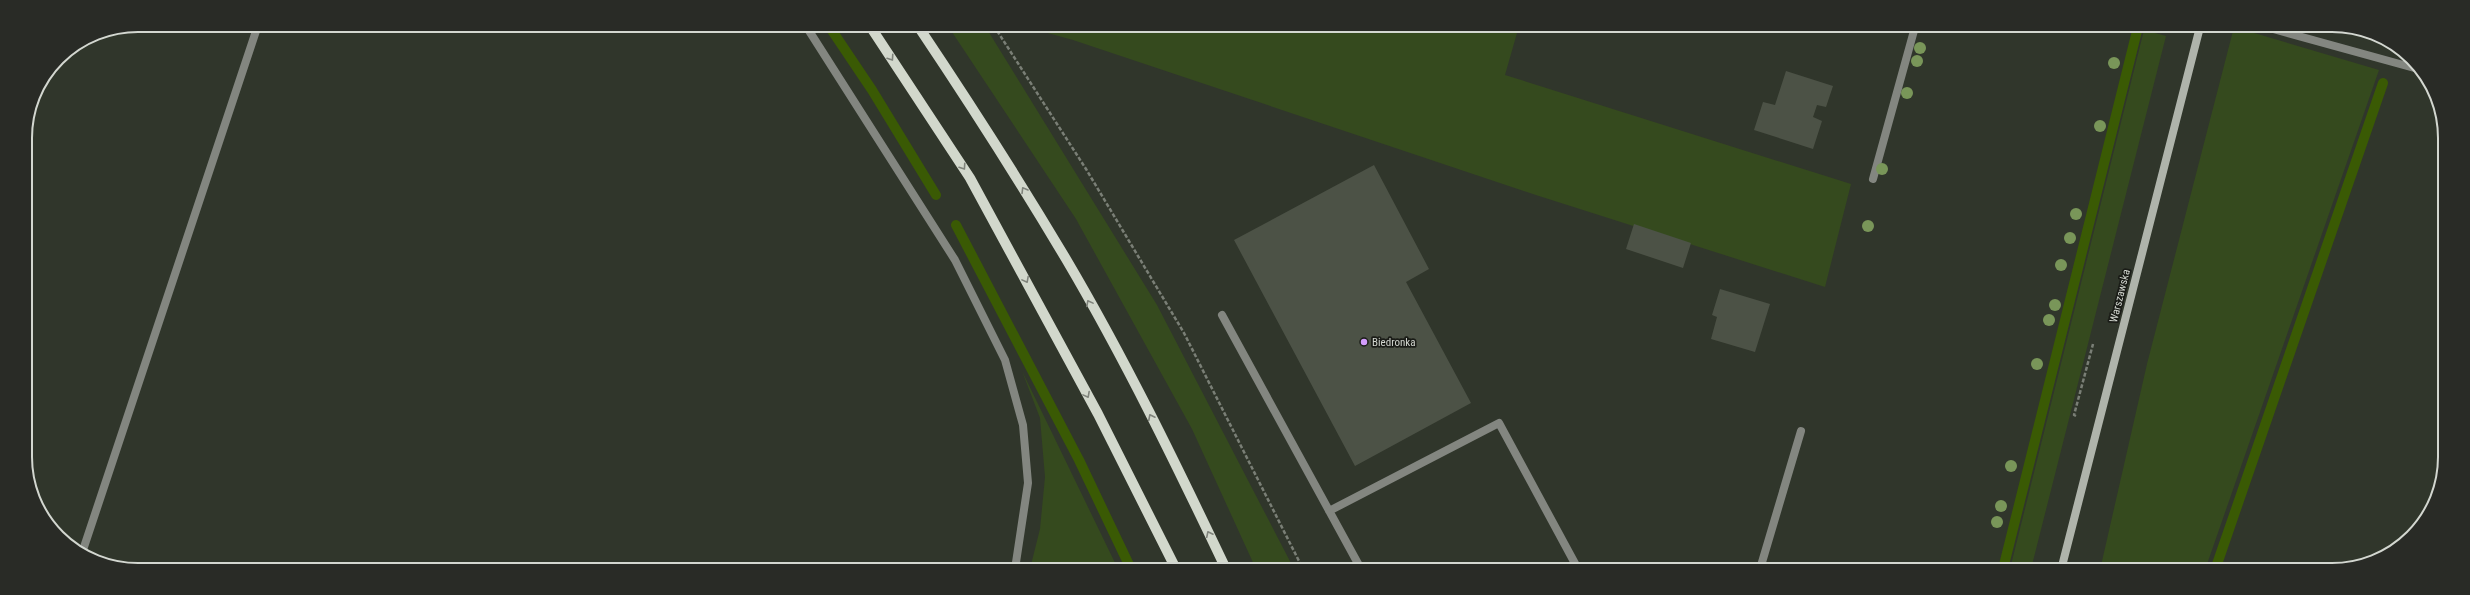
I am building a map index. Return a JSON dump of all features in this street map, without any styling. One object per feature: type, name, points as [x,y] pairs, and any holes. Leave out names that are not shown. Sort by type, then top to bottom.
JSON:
[{"type":"main road","points":[[874,32],[970,178],[1098,414],[1173,563]]},
{"type":"main road","points":[[922,32],[995,143],[1067,260],[1139,395],[1223,563]]},
{"type":"street","points":[[84,548],[256,32]]},
{"type":"street","points":[[810,32],[955,260],[1005,360],[1023,425],[1028,483],[1016,563]]},
{"type":"street","points":[[1873,179],[1914,32]]},
{"type":"street","name":"Warszawska","points":[[2063,563],[2199,32]]},
{"type":"street","points":[[2284,32],[2410,67]]},
{"type":"street","points":[[1222,315],[1358,563]]},
{"type":"street","points":[[1329,510],[1499,423],[1575,563]]},
{"type":"street","points":[[1762,563],[1801,431]]},
{"type":"path","points":[[998,32],[1086,169],[1184,333],[1300,563]]},
{"type":"green space","points":[[952,32],[989,32],[1157,305],[1291,563],[1253,563],[1192,429],[1076,219]]},
{"type":"green space","points":[[1044,32],[1517,32],[1505,75],[1851,184],[1825,287],[1539,196],[1073,40]]},
{"type":"green space","points":[[2144,32],[2151,32],[2166,36],[2033,563],[2011,563]]},
{"type":"green space","points":[[2233,32],[2251,32],[2379,70],[2207,563],[2102,563],[2147,364]]},
{"type":"green space","points":[[1022,371],[1115,563],[1032,563],[1040,529],[1045,477],[1040,418]]},
{"type":"building","points":[[1786,71],[1833,86],[1826,107],[1817,105],[1813,117],[1822,121],[1813,149],[1754,130],[1763,102],[1775,105]]},
{"type":"building","name":"Biedronka","points":[[1374,165],[1429,269],[1406,282],[1471,403],[1355,466],[1234,240]]},
{"type":"building","points":[[1634,224],[1691,243],[1683,268],[1626,249]]},
{"type":"building","points":[[1720,289],[1770,304],[1755,352],[1711,339],[1717,317],[1712,315]]},
{"type":"waterway","points":[[833,32],[872,90],[936,195]]},
{"type":"waterway","points":[[2004,563],[2137,32]]},
{"type":"waterway","points":[[2217,563],[2383,83]]},
{"type":"waterway","points":[[956,225],[1079,460],[1128,563]]},
{"type":"place","name":"Biedronka","points":[[1364,342]]}]
